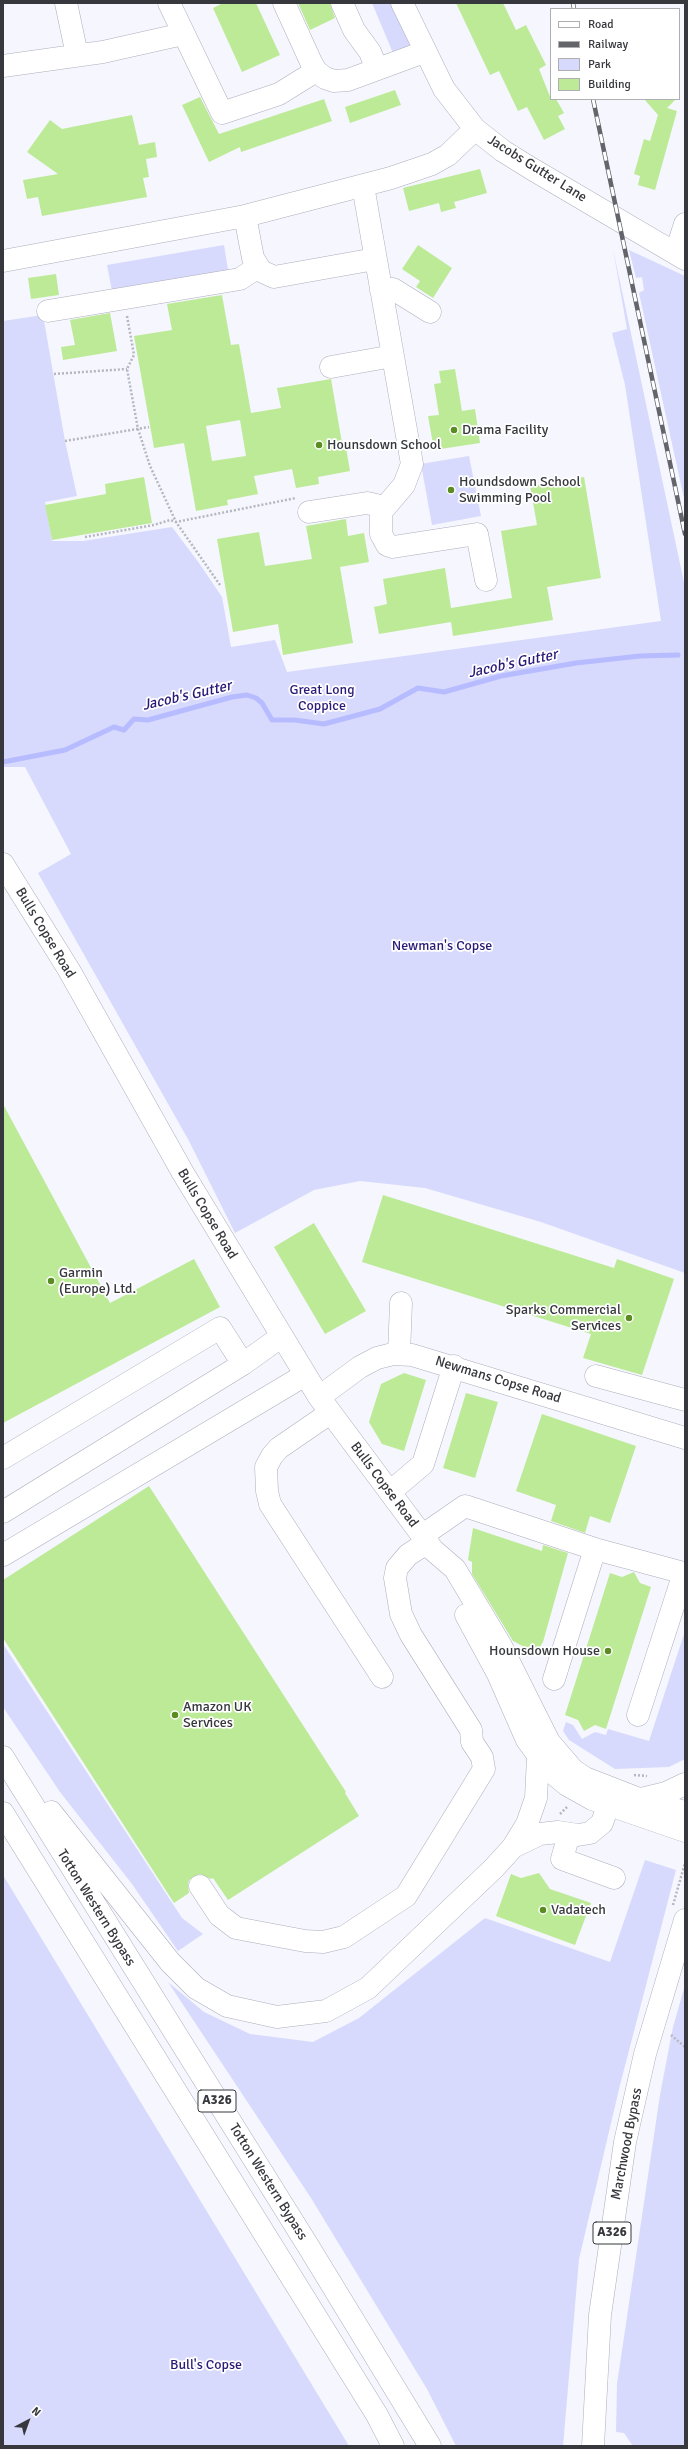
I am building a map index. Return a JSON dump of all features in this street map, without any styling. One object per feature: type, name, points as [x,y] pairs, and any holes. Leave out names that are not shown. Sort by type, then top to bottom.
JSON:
[{"type":"main road","points":[[66,3],[77,55]]},
{"type":"main road","points":[[284,3],[316,71],[325,78],[334,81],[348,80],[424,52]]},
{"type":"main road","points":[[342,3],[354,30],[370,52],[377,69]]},
{"type":"main road","name":"Jacobs Gutter Lane","points":[[402,3],[424,52],[451,101],[475,129],[503,151],[532,169],[680,255]]},
{"type":"main road","points":[[174,4],[183,34],[222,113],[279,94],[316,71]]},
{"type":"main road","points":[[3,66],[103,52],[183,34]]},
{"type":"main road","points":[[3,261],[246,216],[363,186],[432,164],[448,155],[475,129]]},
{"type":"main road","points":[[363,186],[412,464],[404,485],[383,510],[380,518],[381,534],[387,545],[393,547],[477,534],[486,580]]},
{"type":"main road","points":[[246,216],[250,248],[258,268],[267,275],[282,278],[375,259]]},
{"type":"main road","points":[[680,255],[685,224]]},
{"type":"main road","points":[[48,311],[240,279],[258,268]]},
{"type":"main road","points":[[381,290],[393,289],[430,312]]},
{"type":"main road","points":[[331,368],[393,356]]},
{"type":"main road","points":[[304,505],[367,503],[376,505],[383,510]]},
{"type":"main road","name":"Bulls Copse Road","points":[[3,864],[69,970],[183,1173],[305,1375],[324,1405],[428,1542],[455,1569],[482,1611],[532,1703],[550,1742],[561,1757],[585,1778],[639,1799],[685,1812]]},
{"type":"main road","points":[[399,1354],[401,1303]]},
{"type":"main road","points":[[3,1458],[220,1328],[243,1364]]},
{"type":"main road","points":[[3,1512],[243,1364],[282,1336]]},
{"type":"main road","name":"Newmans Copse Road","points":[[382,1677],[270,1504],[266,1491],[266,1467],[279,1448],[324,1405],[360,1366],[377,1358],[399,1354],[412,1355],[454,1366],[685,1438]]},
{"type":"main road","points":[[390,1492],[423,1464],[454,1366]]},
{"type":"main road","points":[[3,1555],[305,1375]]},
{"type":"main road","points":[[596,1376],[685,1400]]},
{"type":"main road","points":[[200,1886],[219,1915],[236,1928],[305,1941],[323,1942],[344,1937],[406,1896],[482,1776],[484,1763],[472,1742],[470,1730],[414,1642],[401,1614],[395,1578],[397,1568],[408,1555],[428,1542],[465,1506],[595,1549],[684,1573],[638,1715]]},
{"type":"main road","name":"Bulls Copse Road","points":[[428,1542],[443,1577],[495,1667],[527,1740],[538,1757],[567,1785],[588,1797],[616,1790],[685,1831]]},
{"type":"main road","points":[[554,1679],[595,1549]]},
{"type":"main road","points":[[3,1751],[170,1962],[196,1988],[228,2006],[277,2017],[326,2011],[368,1988],[513,1847],[527,1824],[536,1798],[538,1757]]},
{"type":"main road","name":"Totton Western Bypass","points":[[3,1757],[310,2249],[430,2446]]},
{"type":"main road","points":[[639,1799],[666,1793],[685,1784]]},
{"type":"main road","points":[[513,1847],[540,1834],[551,1832],[585,1835],[595,1830],[602,1823],[616,1790]]},
{"type":"main road","name":"Totton Western Bypass","points":[[3,1813],[377,2415],[393,2446]]},
{"type":"main road","points":[[569,1834],[562,1859],[614,1878]]},
{"type":"main road","name":"Marchwood Bypass","points":[[593,2446],[600,2315],[625,2142],[678,1916]]},
{"type":"path","points":[[124,298],[134,355],[127,369],[138,429],[150,466],[176,522],[220,585]]},
{"type":"path","points":[[54,374],[127,369]]},
{"type":"path","points":[[65,441],[149,427]]},
{"type":"path","points":[[85,537],[154,525],[170,520],[176,522],[304,505]]},
{"type":"path","points":[[616,1790],[653,1777]]},
{"type":"path","points":[[678,1916],[685,1863]]},
{"type":"green space","points":[[372,3],[393,3],[414,47],[393,53]]},
{"type":"green space","points":[[224,245],[229,276],[113,296],[107,265]]},
{"type":"green space","name":"Newman's Copse","points":[[613,249],[685,587],[685,1273],[541,1222],[425,1188],[360,1181],[314,1190],[235,1233],[189,1141],[38,873],[71,854],[25,767],[3,767],[3,321],[43,315],[65,441],[77,496],[45,502],[52,541],[83,541],[172,527],[222,597],[231,647],[275,640],[287,672],[661,621],[625,385],[612,333],[627,329]]},
{"type":"green space","points":[[629,250],[685,276],[685,503],[639,293],[644,290],[642,277],[636,278]]},
{"type":"green space","name":"Houndsdown School Swimming Pool","points":[[469,456],[481,516],[432,525],[421,464]]},
{"type":"green space","points":[[685,1631],[685,1759],[669,1767],[615,1769],[569,1740],[563,1731],[566,1722],[573,1725],[582,1739],[595,1732],[606,1735],[608,1729],[649,1741]]},
{"type":"green space","points":[[3,1644],[182,1918],[203,1934],[178,1951],[132,1884],[60,1792],[3,1707]]},
{"type":"green space","points":[[645,1860],[676,1870],[620,2085],[579,2259],[563,2446],[456,2446],[427,2389],[311,2198],[168,1982],[204,2012],[250,2034],[313,2042],[359,2018],[485,1918],[610,1962]]},
{"type":"green space","name":"Bull's Copse","points":[[3,1875],[349,2446],[3,2446]]},
{"type":"green space","points":[[685,1985],[685,2446],[633,2446],[624,2433],[616,2432],[617,2384],[660,2095],[673,2027]]},
{"type":"building","points":[[223,3],[256,3],[280,55],[242,72],[213,8]]},
{"type":"building","points":[[298,3],[330,3],[335,18],[310,30]]},
{"type":"building","points":[[456,3],[503,3],[516,30],[526,25],[546,65],[539,69],[550,100],[557,100],[564,113],[558,116],[565,129],[544,140],[527,107],[518,111],[499,71],[490,75]]},
{"type":"building","points":[[395,90],[401,105],[350,123],[345,107]]},
{"type":"building","points":[[200,97],[219,134],[324,99],[332,121],[241,152],[240,147],[209,162],[182,105]]},
{"type":"building","points":[[645,100],[675,100],[667,108],[677,111],[655,190],[638,185],[640,176],[634,174],[644,139],[650,141],[658,115]]},
{"type":"building","points":[[132,115],[139,145],[155,142],[157,157],[146,159],[149,177],[143,178],[147,197],[42,216],[38,197],[27,199],[23,180],[58,174],[27,152],[50,120],[62,129]]},
{"type":"building","points":[[480,169],[487,193],[454,202],[456,208],[441,212],[439,203],[409,211],[403,188]]},
{"type":"building","points":[[418,245],[452,268],[433,298],[416,287],[420,281],[402,269]]},
{"type":"building","points":[[56,274],[59,295],[31,299],[28,278]]},
{"type":"building","points":[[222,295],[231,345],[239,344],[251,413],[281,408],[277,388],[331,379],[342,443],[345,442],[350,471],[318,477],[319,484],[296,488],[292,469],[254,476],[258,494],[227,500],[228,505],[196,511],[184,443],[154,448],[134,336],[172,330],[167,304]],"holes":[[[240,420],[246,456],[212,461],[206,426]]]},
{"type":"building","points":[[110,313],[117,351],[63,360],[61,347],[75,345],[70,320]]},
{"type":"building","name":"Drama Facility","points":[[455,369],[462,411],[475,409],[480,443],[434,450],[428,416],[439,415],[434,384],[441,383],[439,371]]},
{"type":"building","points":[[144,477],[152,523],[52,540],[45,505],[106,494],[105,484]]},
{"type":"building","points":[[584,477],[601,578],[547,587],[553,620],[453,636],[451,622],[379,634],[374,607],[387,604],[383,579],[445,568],[451,608],[512,598],[501,531],[537,525],[530,486]]},
{"type":"building","points":[[346,519],[348,536],[364,533],[369,562],[340,567],[353,643],[283,655],[278,624],[233,632],[217,539],[259,532],[265,566],[312,559],[306,526]]},
{"type":"building","name":"Garmin (Europe) Ltd.","points":[[3,1104],[110,1303],[194,1259],[220,1307],[3,1423]]},
{"type":"building","points":[[383,1195],[614,1268],[617,1259],[674,1279],[642,1375],[583,1358],[591,1334],[362,1262]]},
{"type":"building","points":[[314,1223],[366,1311],[325,1334],[274,1247]]},
{"type":"building","points":[[404,1373],[426,1380],[404,1451],[382,1444],[369,1422],[381,1384]]},
{"type":"building","points":[[466,1393],[498,1402],[475,1478],[443,1468]]},
{"type":"building","points":[[542,1414],[636,1446],[610,1523],[590,1516],[585,1533],[551,1521],[556,1505],[516,1491]]},
{"type":"building","name":"Amazon UK Services","points":[[149,1486],[346,1792],[345,1793],[359,1816],[228,1900],[213,1878],[211,1879],[200,1874],[189,1880],[189,1893],[174,1903],[3,1638],[3,1580]]},
{"type":"building","points":[[473,1528],[542,1551],[543,1545],[568,1553],[543,1642],[536,1653],[513,1641],[472,1574],[472,1562],[468,1560]]},
{"type":"building","name":"Hounsdown House","points":[[634,1572],[640,1583],[651,1587],[606,1729],[595,1725],[584,1731],[578,1720],[565,1715],[610,1573],[622,1577]]},
{"type":"building","name":"Vadatech","points":[[539,1873],[550,1889],[591,1903],[575,1945],[496,1916],[511,1874],[521,1878]]},
{"type":"waterway","name":"Jacob's Gutter","points":[[3,762],[65,750],[114,727],[124,730],[134,719],[148,720],[232,697],[247,695],[256,698],[262,703],[272,720],[295,720],[324,724],[380,709],[418,688],[444,692],[501,676],[576,663],[640,656],[678,655]]},
{"type":"railway","points":[[573,3],[574,8]]},
{"type":"railway","points":[[593,100],[685,534]]},
{"type":"place","name":"Drama Facility","points":[[454,430]]},
{"type":"place","name":"Hounsdown School","points":[[319,445]]},
{"type":"place","name":"Houndsdown School Swimming Pool","points":[[451,490]]},
{"type":"place","name":"Garmin (Europe) Ltd.","points":[[51,1281]]},
{"type":"place","name":"Sparks Commercial Services","points":[[629,1318]]},
{"type":"place","name":"Hounsdown House","points":[[608,1651]]},
{"type":"place","name":"Amazon UK Services","points":[[175,1715]]},
{"type":"place","name":"Vadatech","points":[[543,1910]]},
{"type":"park label","name":"Great Long Coppice","points":[[322,698]]}]
